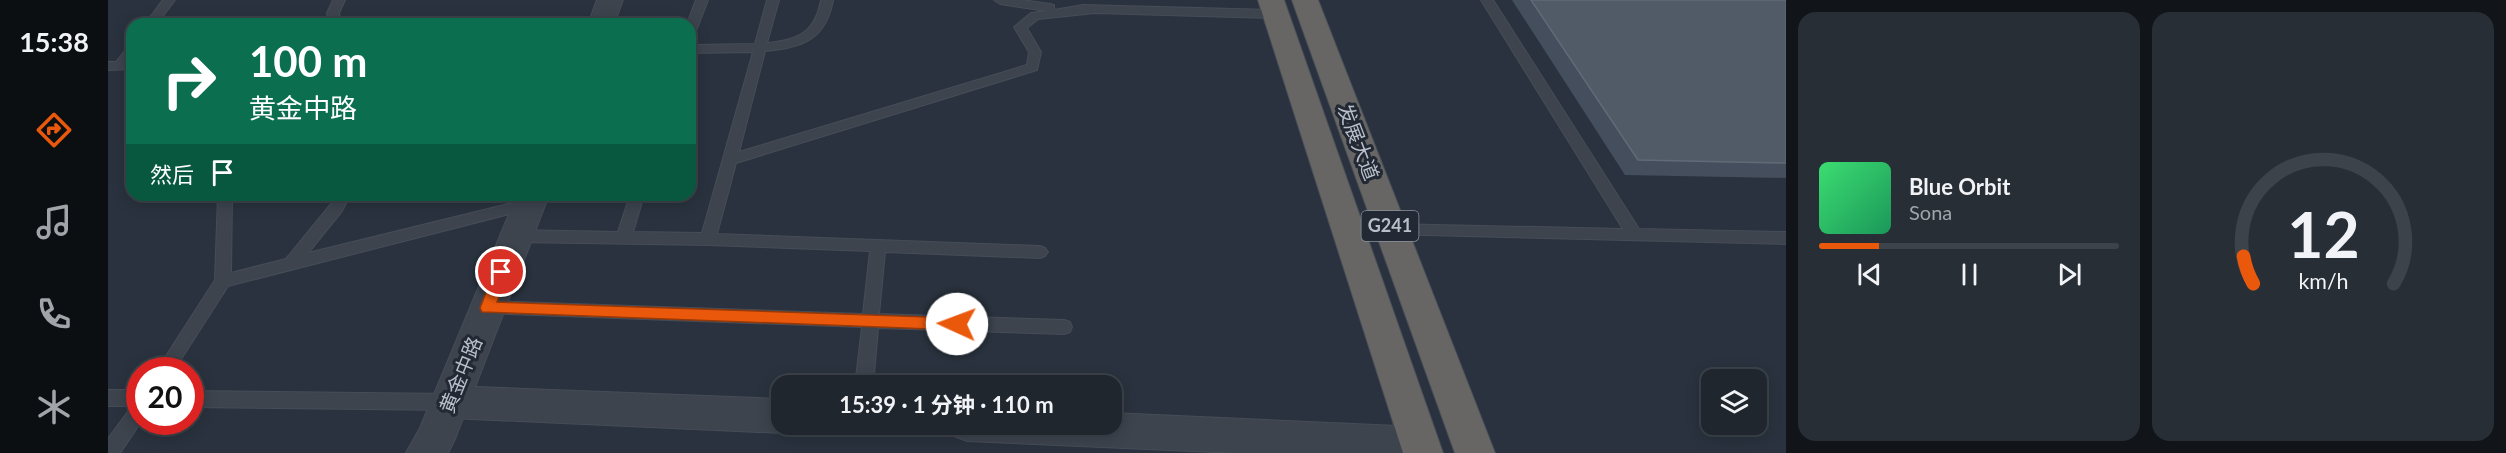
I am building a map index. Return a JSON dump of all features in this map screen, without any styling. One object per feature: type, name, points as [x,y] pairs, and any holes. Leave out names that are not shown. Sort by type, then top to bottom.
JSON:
[{"type":"highway","name":"发展大道","points":[[1305,0],[1475,453]]},
{"type":"highway","name":"发展大道","points":[[1274,7],[1421,448]]},
{"type":"street","points":[[603,18],[610,0]]},
{"type":"street","name":"黄金中路","points":[[426,453],[435,439],[530,201]]},
{"type":"street","points":[[450,402],[771,416]]},
{"type":"street","points":[[1122,432],[1421,448]]},
{"type":"lane","points":[[156,18],[169,0]]},
{"type":"lane","points":[[334,18],[333,13],[339,0]]},
{"type":"lane","points":[[695,18],[702,0]]},
{"type":"lane","points":[[708,239],[732,159],[773,0]]},
{"type":"lane","points":[[696,49],[761,49],[804,40],[825,15],[827,0]]},
{"type":"lane","points":[[1000,0],[1038,8],[1092,10],[1274,7]]},
{"type":"lane","points":[[1487,0],[1635,235]]},
{"type":"lane","points":[[732,159],[1033,67],[1035,52],[1020,27],[1035,16],[1092,10]]},
{"type":"lane","points":[[173,357],[223,281],[225,201]]},
{"type":"lane","points":[[292,264],[340,201]]},
{"type":"lane","points":[[223,281],[524,201]]},
{"type":"lane","points":[[624,238],[635,201]]},
{"type":"lane","points":[[1391,230],[1786,238]]},
{"type":"lane","points":[[516,236],[708,239],[1040,252]]},
{"type":"lane","points":[[865,375],[878,246]]},
{"type":"lane","points":[[487,308],[1064,327]]},
{"type":"lane","points":[[108,398],[126,398]]},
{"type":"lane","points":[[204,399],[450,402]]},
{"type":"lane","points":[[109,453],[126,429]]},
{"type":"building","points":[[1531,0],[1786,0],[1786,163],[1638,160]]},
{"type":"route","points":[[501,272],[487,308],[957,324]]}]
